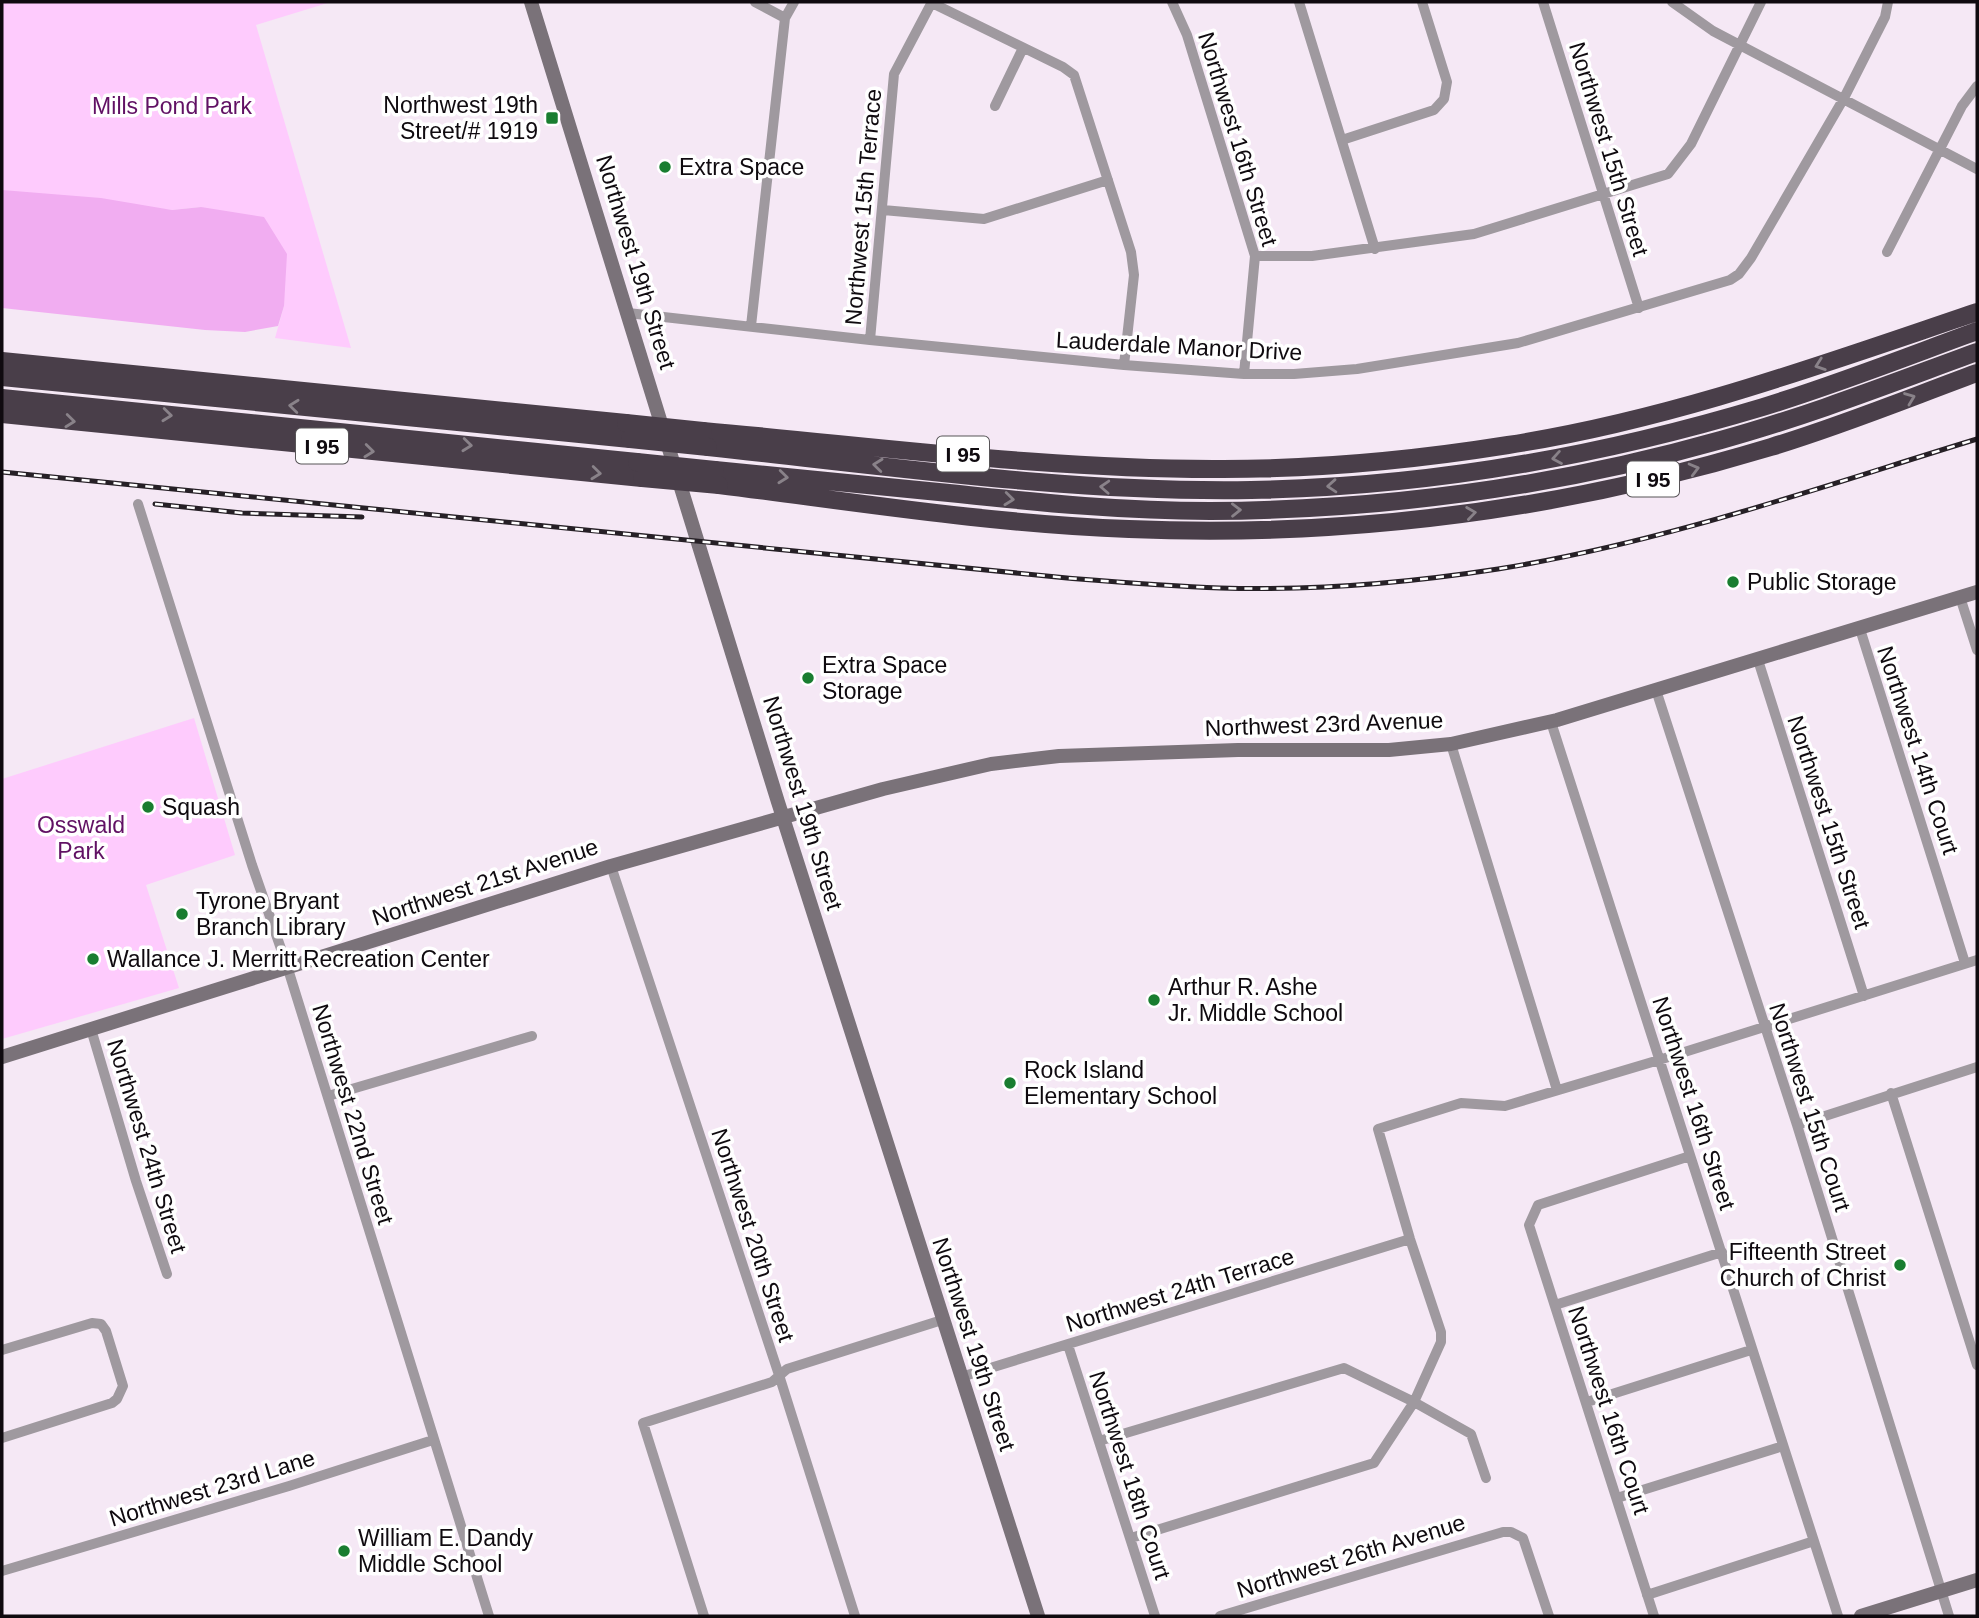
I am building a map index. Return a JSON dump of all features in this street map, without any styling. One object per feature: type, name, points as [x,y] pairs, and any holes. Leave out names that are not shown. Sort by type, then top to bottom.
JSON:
[{"type":"highway","name":"I 95","points":[[2,361],[706,439],[1180,468],[1330,465],[1415,458],[1510,445],[1636,419],[1730,394],[1977,312]]},
{"type":"highway","points":[[706,439],[1071,485],[1255,490],[1351,485],[1448,475],[1577,454],[1672,432],[1797,396],[1977,331]]},
{"type":"highway","points":[[717,478],[1164,510],[1305,508],[1402,501],[1499,488],[1604,469],[1720,441],[1822,408],[1977,352]]},
{"type":"highway","name":"I 95","points":[[2,414],[717,478],[995,519],[1091,527],[1226,531],[1355,526],[1497,510],[1646,481],[1774,447],[1977,373]]},
{"type":"highway","points":[[2,377],[628,431]]},
{"type":"highway","points":[[1941,387],[1977,379]]},
{"type":"highway","points":[[2,398],[639,470]]},
{"type":"highway","points":[[1510,445],[1672,432]]},
{"type":"highway","points":[[1355,526],[1499,488]]},
{"type":"street","name":"Northwest 19th Street","points":[[531,2],[783,817],[1038,1616]]},
{"type":"street","points":[[755,2],[785,18]]},
{"type":"street","points":[[751,326],[785,18],[794,2]]},
{"type":"street","points":[[932,2],[1074,75],[1131,252],[1134,275],[1124,365]]},
{"type":"street","name":"Northwest 15th Terrace","points":[[870,340],[894,74],[932,2]]},
{"type":"street","name":"Northwest 16th Street","points":[[1172,2],[1187,35],[1255,256],[1244,374]]},
{"type":"street","points":[[1299,2],[1375,249]]},
{"type":"street","points":[[1342,140],[1434,110],[1444,99],[1447,82],[1422,2]]},
{"type":"street","name":"Northwest 15th Street","points":[[1543,2],[1639,308]]},
{"type":"street","points":[[1672,2],[1713,31],[1977,169]]},
{"type":"street","points":[[1255,256],[1312,256],[1474,234],[1668,174],[1691,145],[1761,2]]},
{"type":"street","name":"Lauderdale Manor Drive","points":[[628,313],[870,340],[1244,374],[1294,374],[1357,369],[1518,343],[1730,281],[1739,274],[1751,258],[1844,98],[1885,17],[1888,2]]},
{"type":"street","points":[[995,106],[1023,48]]},
{"type":"street","points":[[1887,252],[1962,106],[1977,86]]},
{"type":"street","points":[[883,210],[984,219],[1108,180]]},
{"type":"street","name":"Northwest 22nd Street","points":[[138,504],[252,865],[288,969],[489,1616]]},
{"type":"street","name":"Northwest 23rd Avenue","points":[[783,817],[883,789],[991,764],[1059,756],[1209,751],[1388,750],[1451,744],[1551,722],[1977,592]]},
{"type":"street","points":[[1960,597],[1977,650]]},
{"type":"street","name":"Northwest 14th Court","points":[[1860,629],[1965,963]]},
{"type":"street","name":"Northwest 15th Street","points":[[1758,660],[1864,996]]},
{"type":"street","name":"Northwest 15th Court","points":[[1656,691],[1797,1125],[1949,1616]]},
{"type":"street","name":"Northwest 16th Street","points":[[1551,722],[1722,1252],[1751,1350],[1839,1616]]},
{"type":"street","points":[[1451,744],[1557,1090]]},
{"type":"street","name":"Northwest 21st Avenue","points":[[2,1057],[611,866],[783,817]]},
{"type":"street","name":"Northwest 20th Street","points":[[611,866],[779,1375],[855,1616]]},
{"type":"street","points":[[1131,1538],[1374,1463],[1414,1402],[1441,1342],[1441,1332],[1378,1129],[1461,1103],[1505,1106],[1977,960]]},
{"type":"street","name":"Northwest 24th Street","points":[[90,1029],[167,1274]]},
{"type":"street","points":[[328,1096],[532,1036]]},
{"type":"street","points":[[1797,1125],[1977,1067]]},
{"type":"street","points":[[1891,1093],[1977,1365]]},
{"type":"street","name":"Northwest 16th Court","points":[[1654,1616],[1529,1225],[1538,1205],[1690,1156]]},
{"type":"street","name":"Northwest 24th Terrace","points":[[961,1377],[1410,1239]]},
{"type":"street","points":[[1555,1306],[1722,1252]]},
{"type":"street","points":[[704,1616],[643,1423],[772,1382],[788,1369],[942,1320]]},
{"type":"street","points":[[2,1350],[92,1323],[101,1324],[106,1331],[123,1386],[112,1403],[2,1438]]},
{"type":"street","name":"Northwest 18th Court","points":[[1068,1345],[1155,1616]]},
{"type":"street","points":[[1587,1402],[1751,1350]]},
{"type":"street","points":[[1099,1441],[1344,1368],[1414,1402],[1471,1434],[1486,1478]]},
{"type":"street","name":"Northwest 23rd Lane","points":[[2,1571],[289,1486],[433,1440]]},
{"type":"street","points":[[1617,1498],[1783,1446]]},
{"type":"street","name":"Northwest 26th Avenue","points":[[1220,1616],[1492,1534],[1511,1532],[1522,1538],[1549,1616]]},
{"type":"street","points":[[1647,1595],[1814,1541]]},
{"type":"street","points":[[1861,1616],[1977,1580]]},
{"type":"green space","name":"Mills Pond Park","points":[[2,2],[331,2],[256,25],[351,348],[275,338],[284,306],[201,207],[172,210],[2,193]]},
{"type":"green space","name":"Osswald Park","points":[[194,718],[235,855],[146,885],[179,988],[2,1039],[2,779]]},
{"type":"shaded area","points":[[2,190],[101,198],[172,210],[201,207],[264,217],[287,254],[284,306],[278,326],[245,332],[205,330],[2,308]]},
{"type":"railway","points":[[2,472],[1067,578],[1255,589],[1360,585],[1429,578],[1559,558],[1740,512],[1977,439]]},
{"type":"railway","points":[[155,504],[242,513],[362,517]]},
{"type":"place","name":"Northwest 19th Street/# 1919","points":[[552,118]]},
{"type":"place","name":"Extra Space","points":[[665,167]]},
{"type":"place","name":"Public Storage","points":[[1733,582]]},
{"type":"place","name":"Extra Space Storage","points":[[808,678]]},
{"type":"place","name":"Squash","points":[[148,807]]},
{"type":"place","name":"Tyrone Bryant Branch Library","points":[[182,914]]},
{"type":"place","name":"Wallance J. Merritt Recreation Center","points":[[93,959]]},
{"type":"place","name":"Arthur R. Ashe Jr. Middle School","points":[[1154,1000]]},
{"type":"place","name":"Rock Island Elementary School","points":[[1010,1083]]},
{"type":"place","name":"Fifteenth Street Church of Christ","points":[[1900,1265]]},
{"type":"place","name":"William E. Dandy Middle School","points":[[344,1551]]}]
